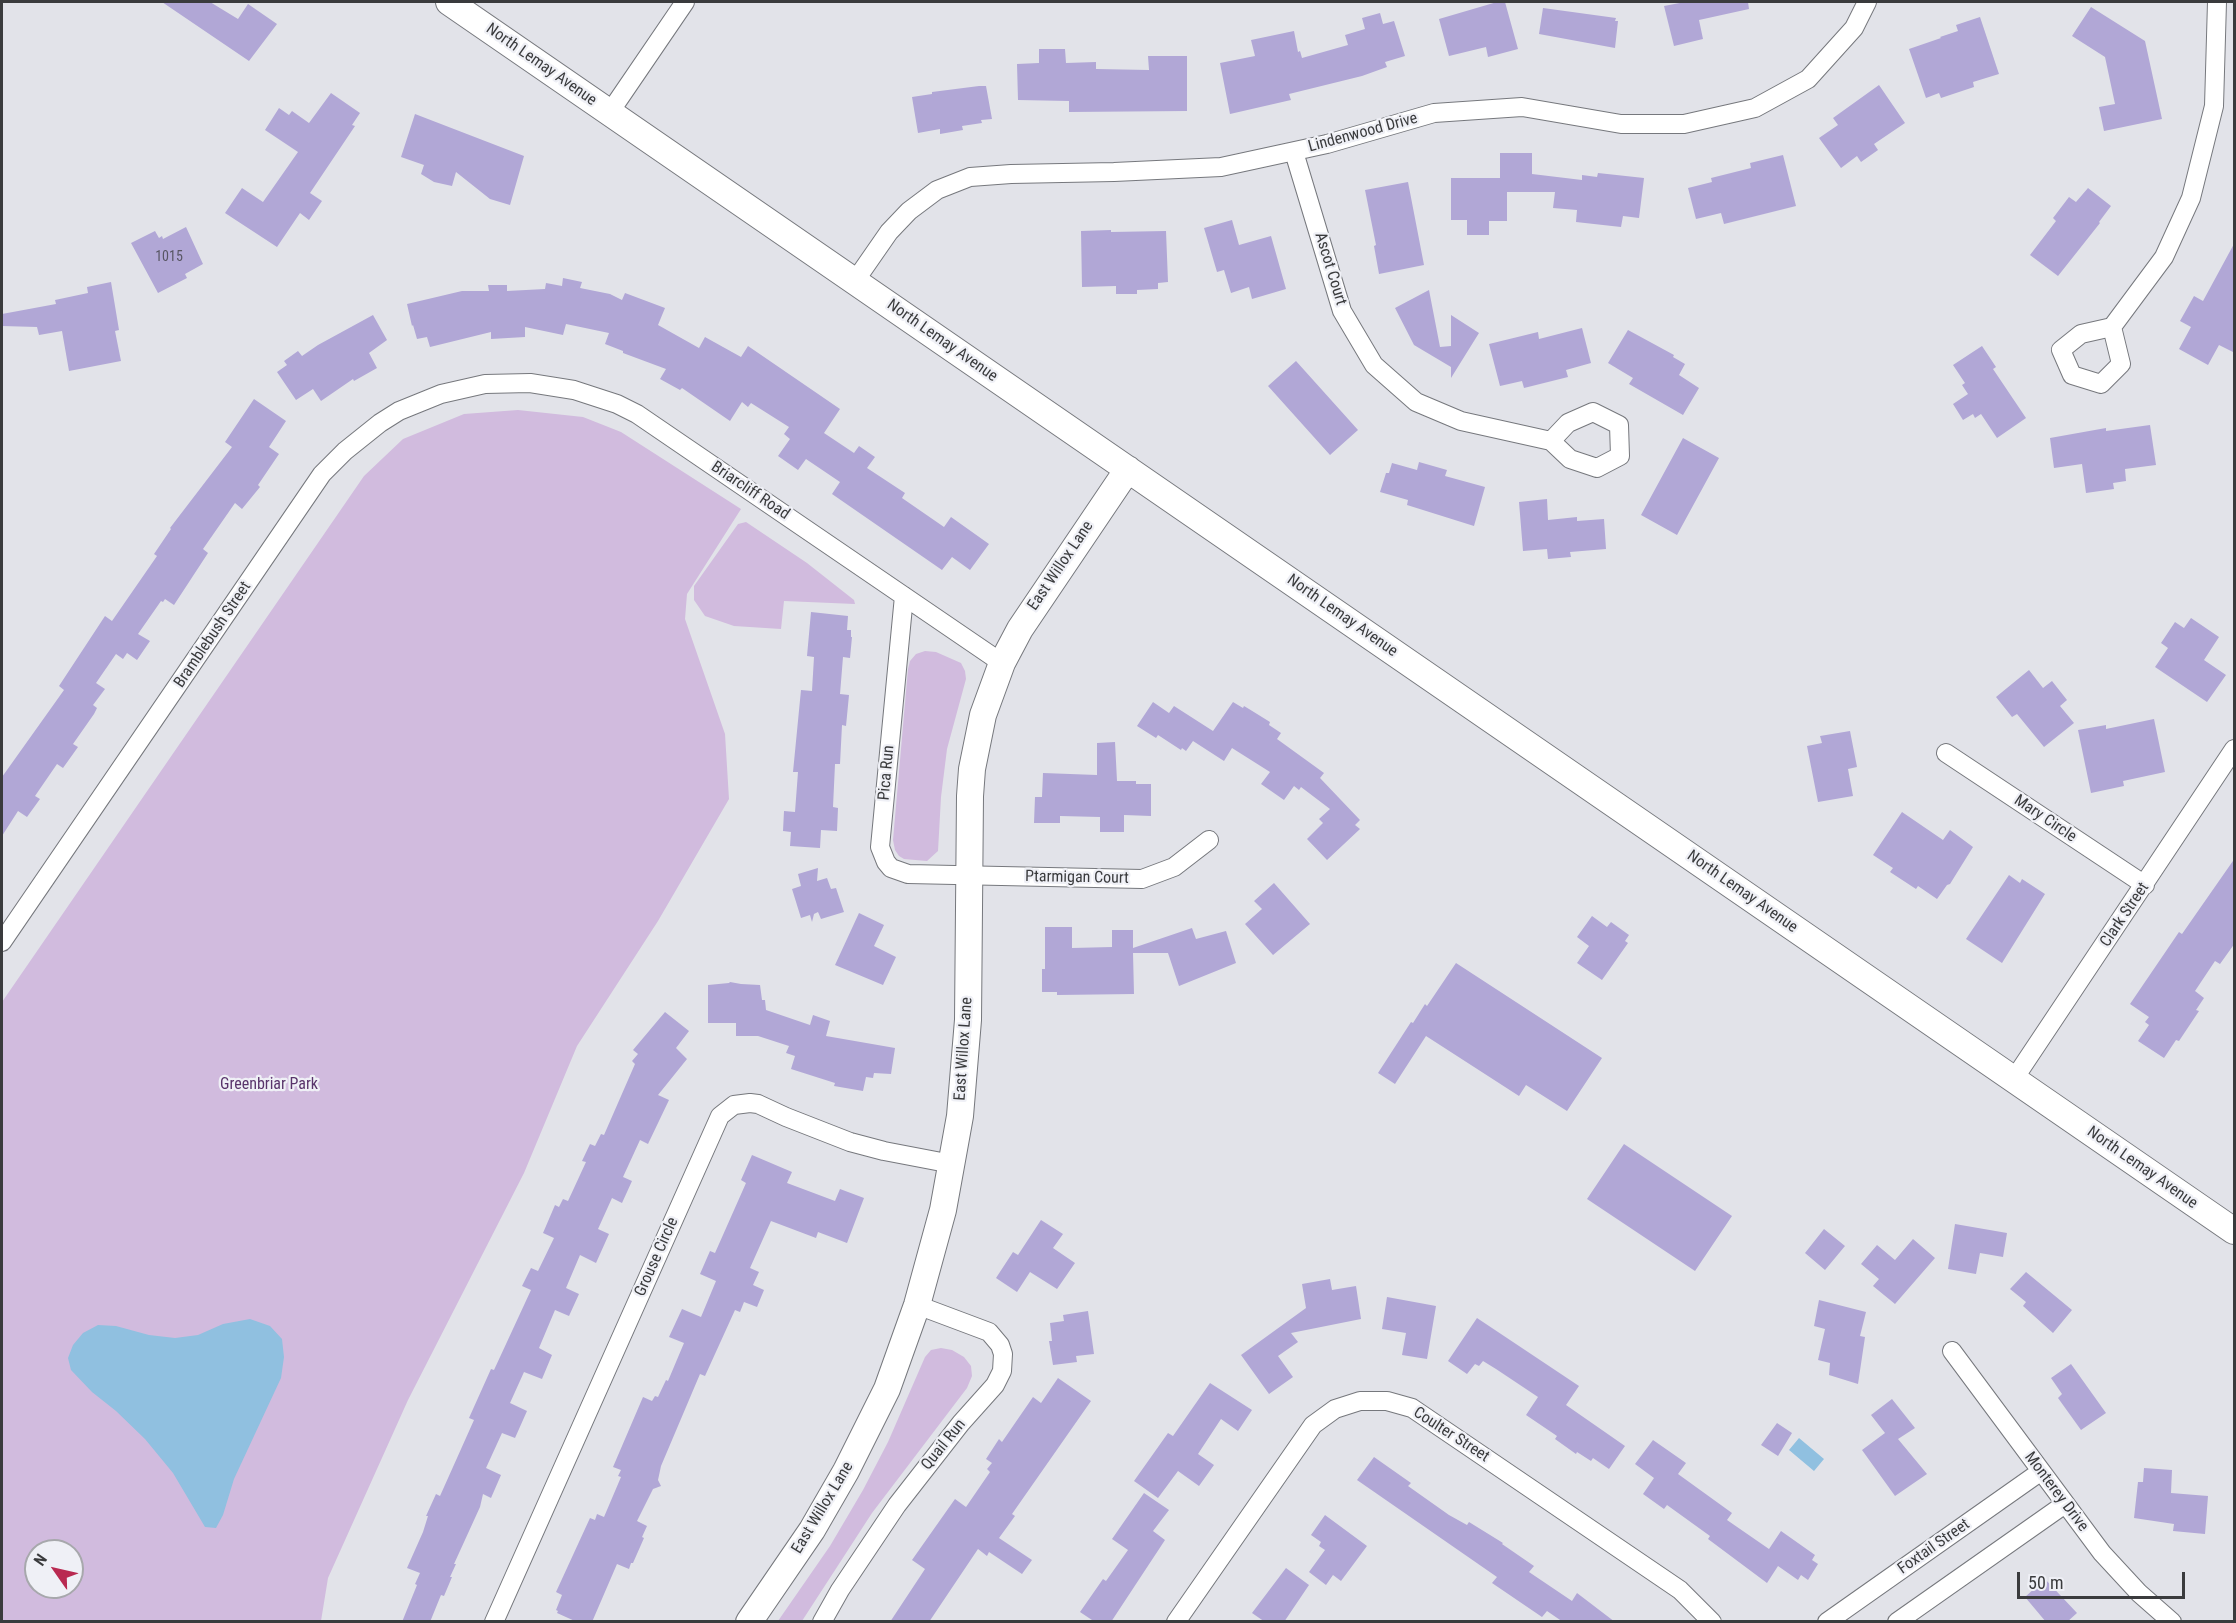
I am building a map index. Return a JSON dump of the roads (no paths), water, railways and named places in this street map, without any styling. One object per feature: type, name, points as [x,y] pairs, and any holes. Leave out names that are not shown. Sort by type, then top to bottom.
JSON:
[{"type":"main road","name":"North Lemay Avenue","points":[[449,2],[2235,1231]]},
{"type":"main road","name":"East Willox Lane","points":[[749,1622],[812,1530],[846,1472],[887,1389],[932,1257],[960,1116],[968,1020],[972,769],[983,715],[1002,663],[1028,615],[1128,469]]},
{"type":"street","points":[[610,112],[685,2]]},
{"type":"street","name":"Lindenwood Drive","points":[[855,281],[889,232],[909,211],[937,190],[970,177],[1221,167],[1327,144],[1434,113],[1522,107],[1621,124],[1684,124],[1755,108],[1808,79],[1854,28],[1867,2]]},
{"type":"street","points":[[2112,327],[2164,257],[2191,198],[2214,105],[2217,2]]},
{"type":"street","name":"Ascot Court","points":[[1294,152],[1342,310],[1374,365],[1416,402],[1461,421],[1551,441]]},
{"type":"street","name":"Briarcliff Road","points":[[474,386],[530,383],[552,385],[596,396],[637,414],[1002,663]]},
{"type":"street","name":"Bramblebush Street","points":[[2,942],[322,474],[361,436],[399,411],[441,394],[474,386]]},
{"type":"street","name":"Pica Run","points":[[904,596],[880,847],[882,855],[891,868],[908,874],[970,877]]},
{"type":"street","name":"Clark Street","points":[[2014,1079],[2235,749]]},
{"type":"street","name":"Mary Circle","points":[[1946,753],[2145,885]]},
{"type":"street","name":"Ptarmigan Court","points":[[970,877],[1142,879],[1174,867],[1209,840]]},
{"type":"street","name":"Grouse Circle","points":[[494,1622],[720,1116],[734,1105],[750,1102],[850,1142],[952,1164]]},
{"type":"street","name":"Quail Run","points":[[822,1622],[862,1556],[897,1505],[961,1423],[995,1385],[1002,1371],[1003,1354],[989,1332],[917,1305]]},
{"type":"street","name":"Monterey Drive","points":[[1952,1351],[2102,1553],[2139,1593],[2172,1622]]},
{"type":"street","name":"Coulter Street","points":[[1176,1622],[1313,1425],[1335,1409],[1360,1401],[1387,1401],[1412,1408],[1680,1590],[1712,1622]]},
{"type":"street","name":"Foxtail Street","points":[[1827,1622],[2040,1472]]},
{"type":"street","points":[[1897,1622],[2065,1504]]},
{"type":"water","points":[[250,1319],[270,1326],[282,1339],[284,1357],[281,1378],[234,1479],[223,1515],[216,1528],[205,1527],[173,1473],[145,1439],[71,1370],[68,1358],[73,1345],[83,1333],[98,1325],[116,1326],[149,1335],[175,1338],[198,1335],[223,1324]]},
{"type":"water","points":[[1799,1438],[1824,1459],[1814,1471],[1789,1450]]},
{"type":"park label","name":"Greenbriar Park","points":[[269,1085]]}]
